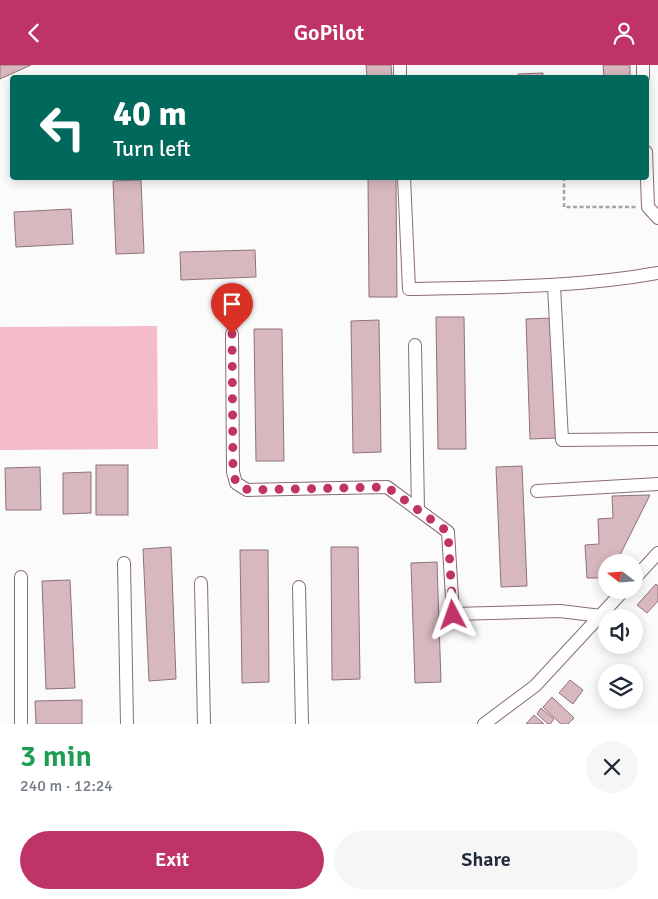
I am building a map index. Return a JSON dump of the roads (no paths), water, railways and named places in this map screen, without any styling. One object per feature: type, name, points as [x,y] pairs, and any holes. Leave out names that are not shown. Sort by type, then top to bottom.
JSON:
[{"type":"street","points":[[404,180],[409,289],[554,285],[628,279],[658,273]]},
{"type":"street","points":[[647,180],[648,207],[658,217]]},
{"type":"street","points":[[554,285],[562,440],[658,439]]},
{"type":"street","points":[[232,334],[233,471],[236,483],[248,490],[387,487],[448,532],[453,615],[560,611],[598,616]]},
{"type":"street","points":[[415,345],[418,510]]},
{"type":"street","points":[[538,491],[658,484]]},
{"type":"street","points":[[643,569],[658,553]]},
{"type":"street","points":[[124,563],[126,724]]},
{"type":"street","points":[[20,577],[21,724]]},
{"type":"street","points":[[201,583],[204,724]]},
{"type":"street","points":[[299,587],[302,724]]},
{"type":"street","points":[[607,609],[616,599]]},
{"type":"street","points":[[484,724],[535,686],[598,619]]}]
